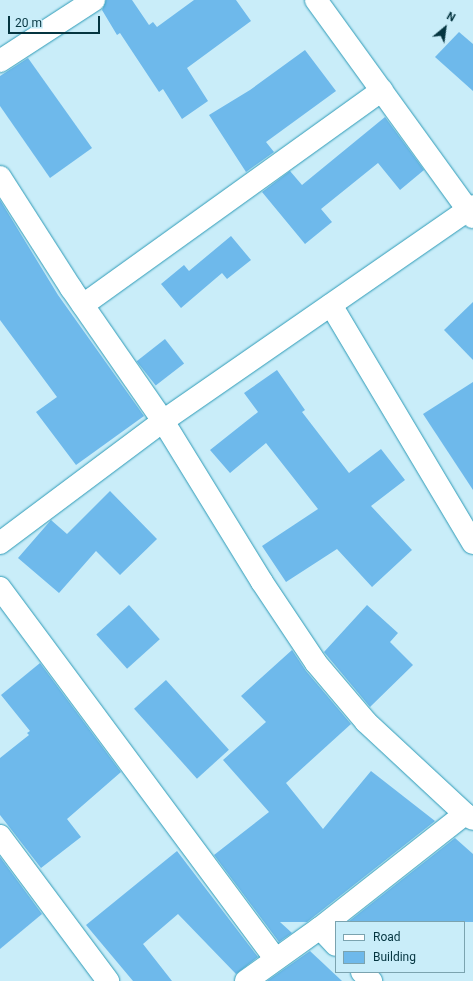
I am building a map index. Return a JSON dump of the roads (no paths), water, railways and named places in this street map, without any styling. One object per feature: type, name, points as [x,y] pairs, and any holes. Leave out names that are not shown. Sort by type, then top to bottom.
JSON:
[{"type":"street","points":[[0,61],[94,0]]},
{"type":"street","points":[[0,543],[163,421],[471,211],[316,0]]},
{"type":"street","points":[[83,305],[382,90]]},
{"type":"street","points":[[0,177],[83,305],[163,421],[262,582],[316,662],[366,722],[469,817],[320,928],[275,958],[246,981]]},
{"type":"street","points":[[332,305],[473,543]]},
{"type":"street","points":[[0,588],[275,958]]},
{"type":"street","points":[[0,836],[108,981]]},
{"type":"street","points":[[320,928],[335,944]]},
{"type":"street","points":[[363,973],[371,981]]}]
